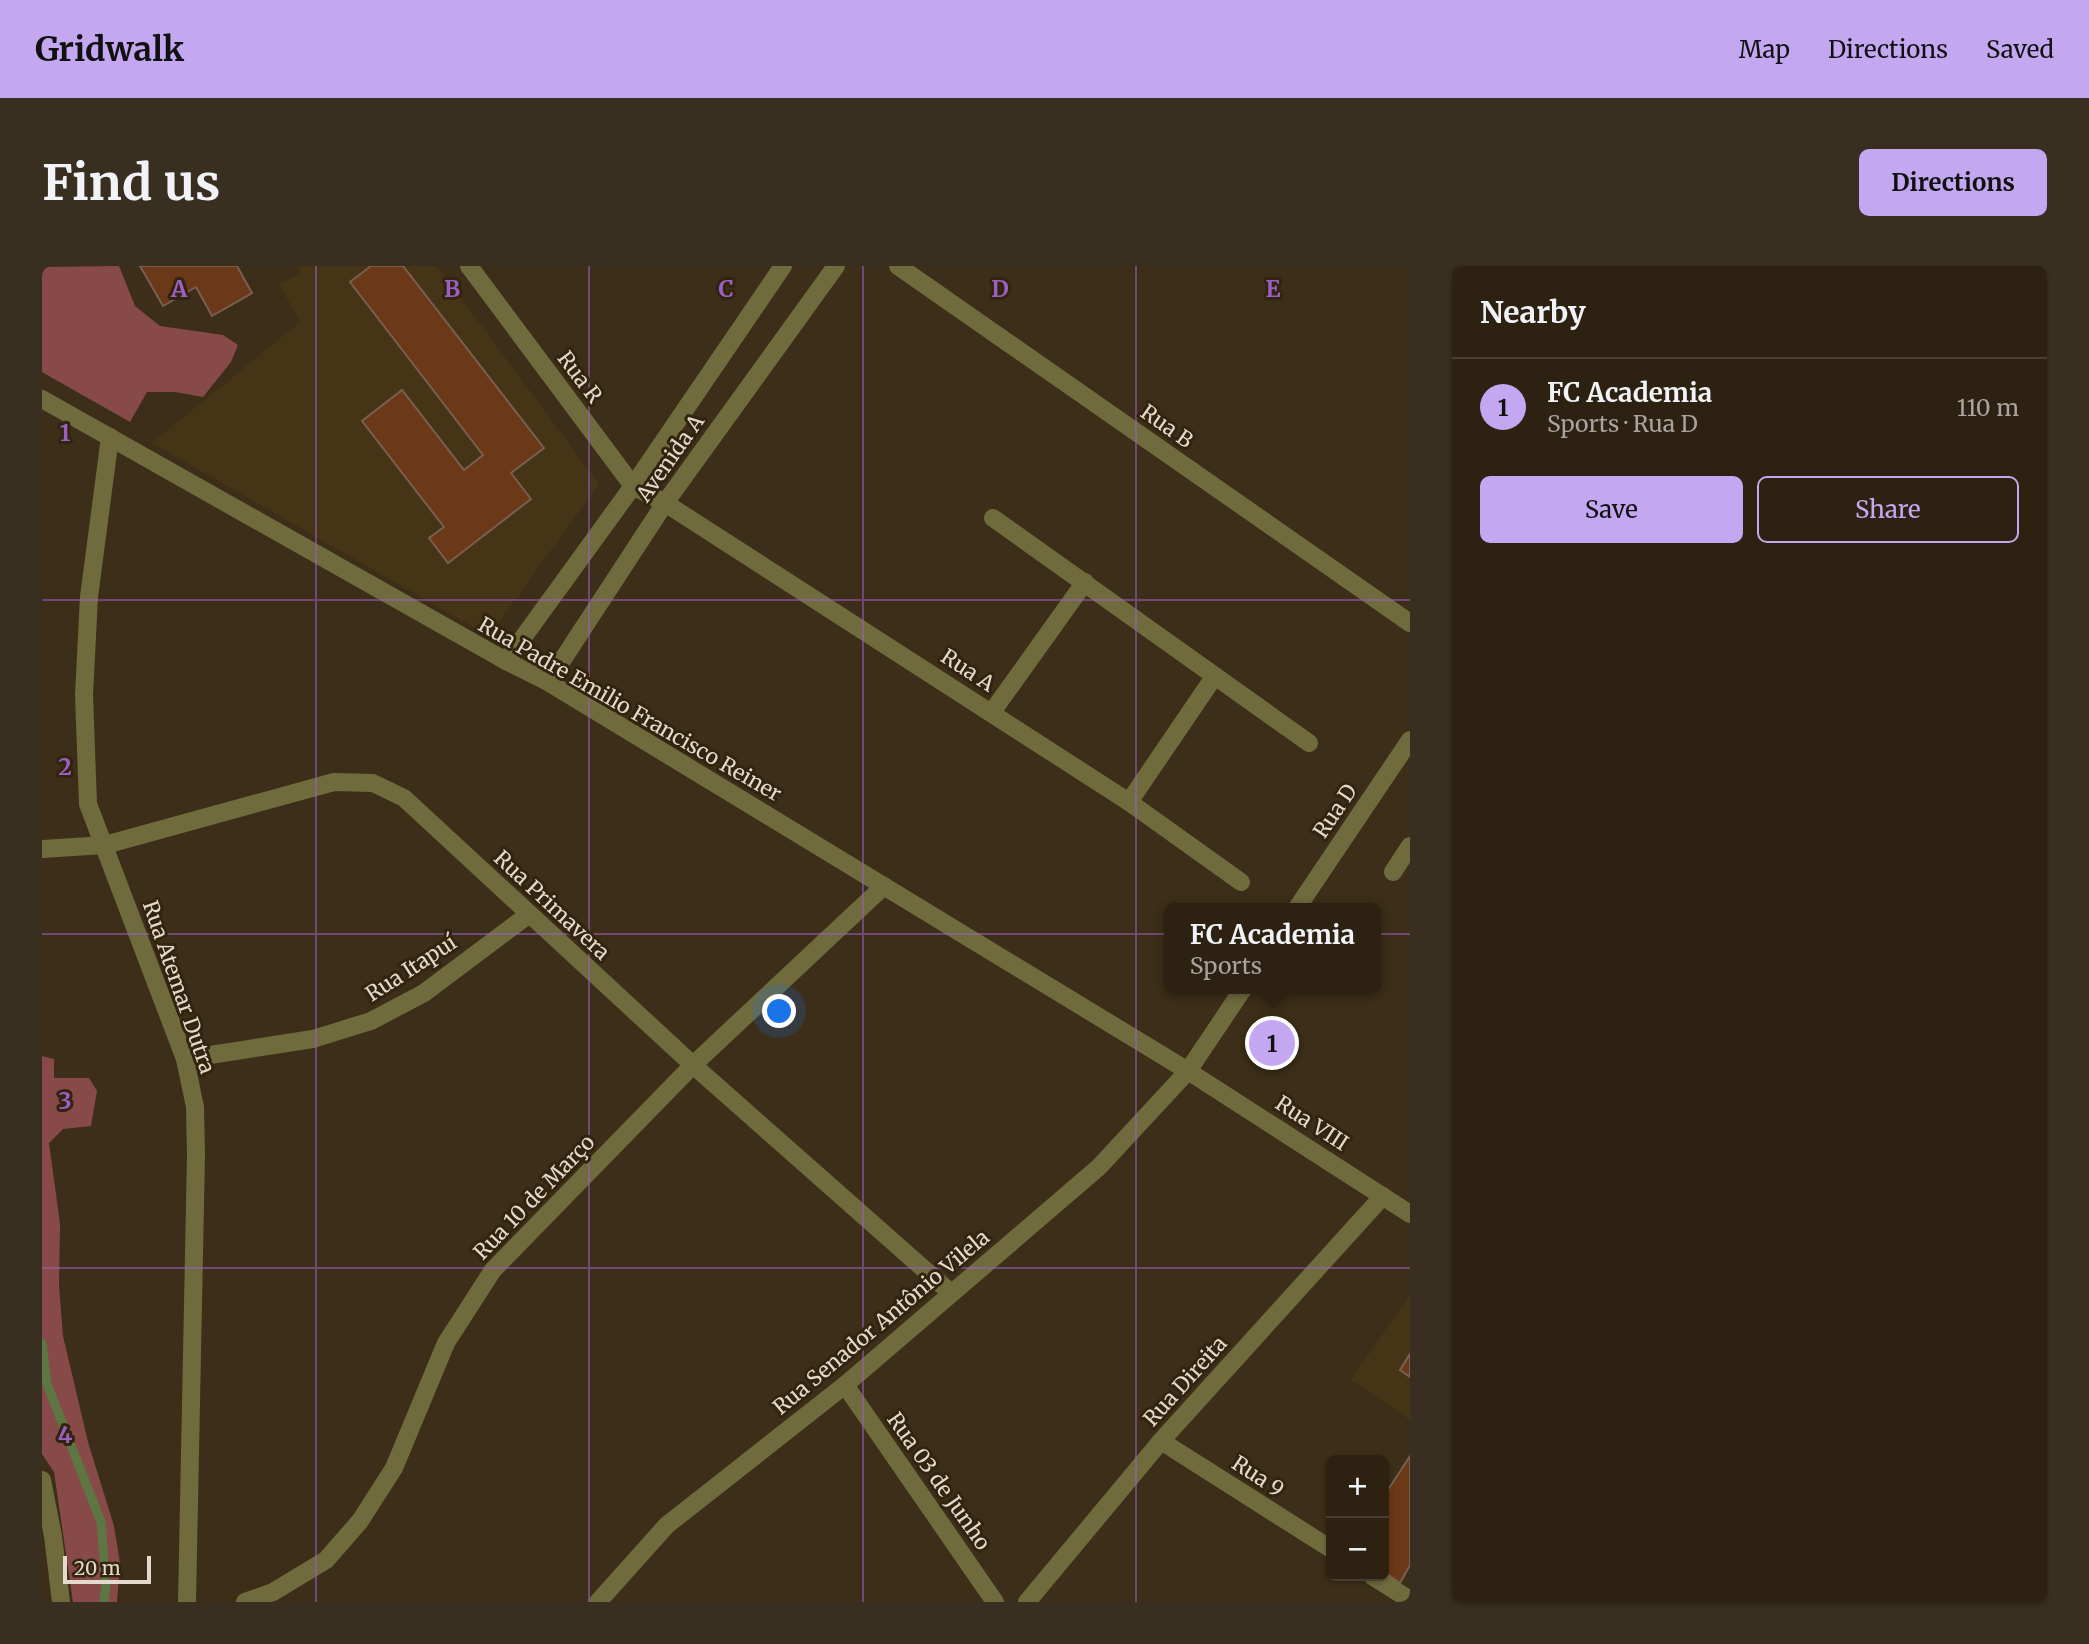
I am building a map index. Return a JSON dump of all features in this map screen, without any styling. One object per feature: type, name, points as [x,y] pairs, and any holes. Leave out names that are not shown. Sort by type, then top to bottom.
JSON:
[{"type":"street","name":"Rua R","points":[[468,266],[633,486],[665,503]]},
{"type":"street","name":"Avenida A","points":[[506,661],[633,486],[783,266]]},
{"type":"street","name":"Avenida A","points":[[548,682],[665,503],[836,266]]},
{"type":"street","name":"Rua B","points":[[898,266],[1410,623]]},
{"type":"street","name":"Rua Padre Emilio Francisco Reiner","points":[[42,399],[506,661],[548,682],[1188,1070]]},
{"type":"street","name":"Rua Atemar Dutra","points":[[110,437],[89,597],[84,695],[88,804],[185,1059],[195,1107],[187,1602]]},
{"type":"street","name":"Rua A","points":[[665,503],[1129,802],[1241,882]]},
{"type":"street","points":[[993,518],[1309,743]]},
{"type":"street","points":[[992,712],[1085,582]]},
{"type":"street","points":[[1129,802],[1214,677]]},
{"type":"street","name":"Rua D","points":[[1300,903],[1410,740]]},
{"type":"street","name":"Rua Primavera","points":[[42,849],[105,845],[334,782],[373,783],[404,798],[693,1065],[951,1293]]},
{"type":"street","points":[[1393,872],[1410,846]]},
{"type":"street","name":"Rua 10 de Março","points":[[246,1602],[273,1592],[326,1560],[360,1521],[394,1468],[446,1343],[493,1270],[693,1065],[884,886]]},
{"type":"street","name":"Rua Itapuí","points":[[185,1059],[313,1039],[372,1021],[424,993],[528,915]]},
{"type":"street","points":[[1188,1070],[1240,994]]},
{"type":"street","name":"Rua VIII","points":[[1188,1070],[1410,1214]]},
{"type":"street","name":"Rua Senador Antônio Vilela","points":[[598,1602],[667,1525],[845,1385],[1099,1167],[1188,1070]]},
{"type":"street","name":"Rua Direita","points":[[1027,1602],[1161,1441],[1383,1196]]},
{"type":"street","name":"Rua 03 de Junho","points":[[845,1385],[995,1602]]},
{"type":"street","name":"Rua 9","points":[[1161,1441],[1326,1546]]},
{"type":"street","points":[[42,1480],[53,1536],[61,1602]]},
{"type":"street","points":[[1380,1581],[1410,1600]]},
{"type":"shaded area","points":[[119,266],[135,306],[160,326],[223,335],[238,345],[231,362],[203,397],[175,392],[147,392],[130,422],[42,372],[42,267]]},
{"type":"shaded area","points":[[298,266],[437,266],[599,484],[489,636],[152,443],[300,322],[279,284],[301,273]]},
{"type":"shaded area","points":[[42,1056],[54,1059],[54,1078],[89,1078],[97,1091],[91,1126],[63,1129],[49,1143],[60,1224],[59,1285],[63,1336],[88,1442],[114,1526],[120,1563],[117,1602],[73,1602],[54,1472],[42,1454]]},
{"type":"shaded area","points":[[1410,1294],[1410,1420],[1351,1380]]},
{"type":"building","points":[[140,266],[237,266],[252,293],[212,316],[196,287],[163,306]]},
{"type":"building","points":[[371,266],[403,266],[544,448],[511,473],[531,499],[448,563],[429,538],[444,527],[362,421],[402,390],[464,470],[483,455],[350,282]]},
{"type":"building","points":[[1410,1354],[1410,1377],[1400,1370]]},
{"type":"building","points":[[1410,1456],[1410,1565],[1400,1583],[1389,1575],[1389,1488]]},
{"type":"waterway","points":[[42,1343],[47,1384],[101,1522],[106,1584],[104,1602]]},
{"type":"place","name":"FC Academia","points":[[1272,1043]]}]
